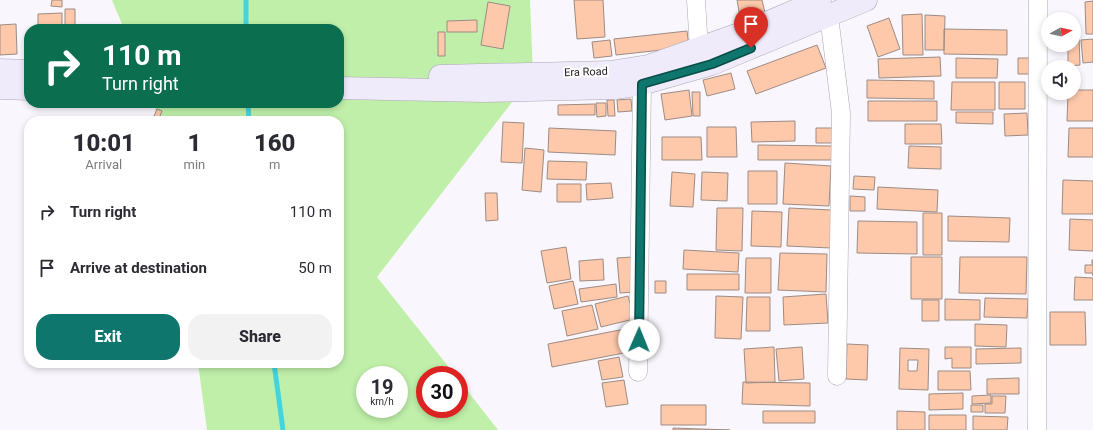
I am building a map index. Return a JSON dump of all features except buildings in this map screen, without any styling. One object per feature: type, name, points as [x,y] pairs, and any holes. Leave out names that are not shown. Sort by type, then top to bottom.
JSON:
[{"type":"main road","points":[[344,88],[485,82],[615,88],[642,84],[712,64],[824,8],[866,0]]},
{"type":"main road","name":"Era Road","points":[[344,74],[458,76],[485,82],[610,72],[648,66],[824,8]]},
{"type":"main road","points":[[0,70],[24,71]]},
{"type":"main road","points":[[0,88],[24,89]]},
{"type":"street","points":[[696,0],[699,49]]},
{"type":"street","points":[[1036,430],[1038,0]]},
{"type":"street","points":[[824,8],[841,113],[837,376]]},
{"type":"street","points":[[638,372],[642,84]]},
{"type":"green space","points":[[112,0],[530,0],[533,75],[377,277],[448,366],[416,366],[416,418],[468,418],[468,392],[498,430],[207,430],[199,368],[344,368],[344,116],[158,116],[155,108],[344,108],[344,24],[122,24]]},
{"type":"waterway","points":[[246,0],[246,24]]},
{"type":"waterway","points":[[248,108],[249,116]]},
{"type":"waterway","points":[[275,368],[283,430]]},
{"type":"route","points":[[639,340],[642,84],[677,76],[751,48]]}]
